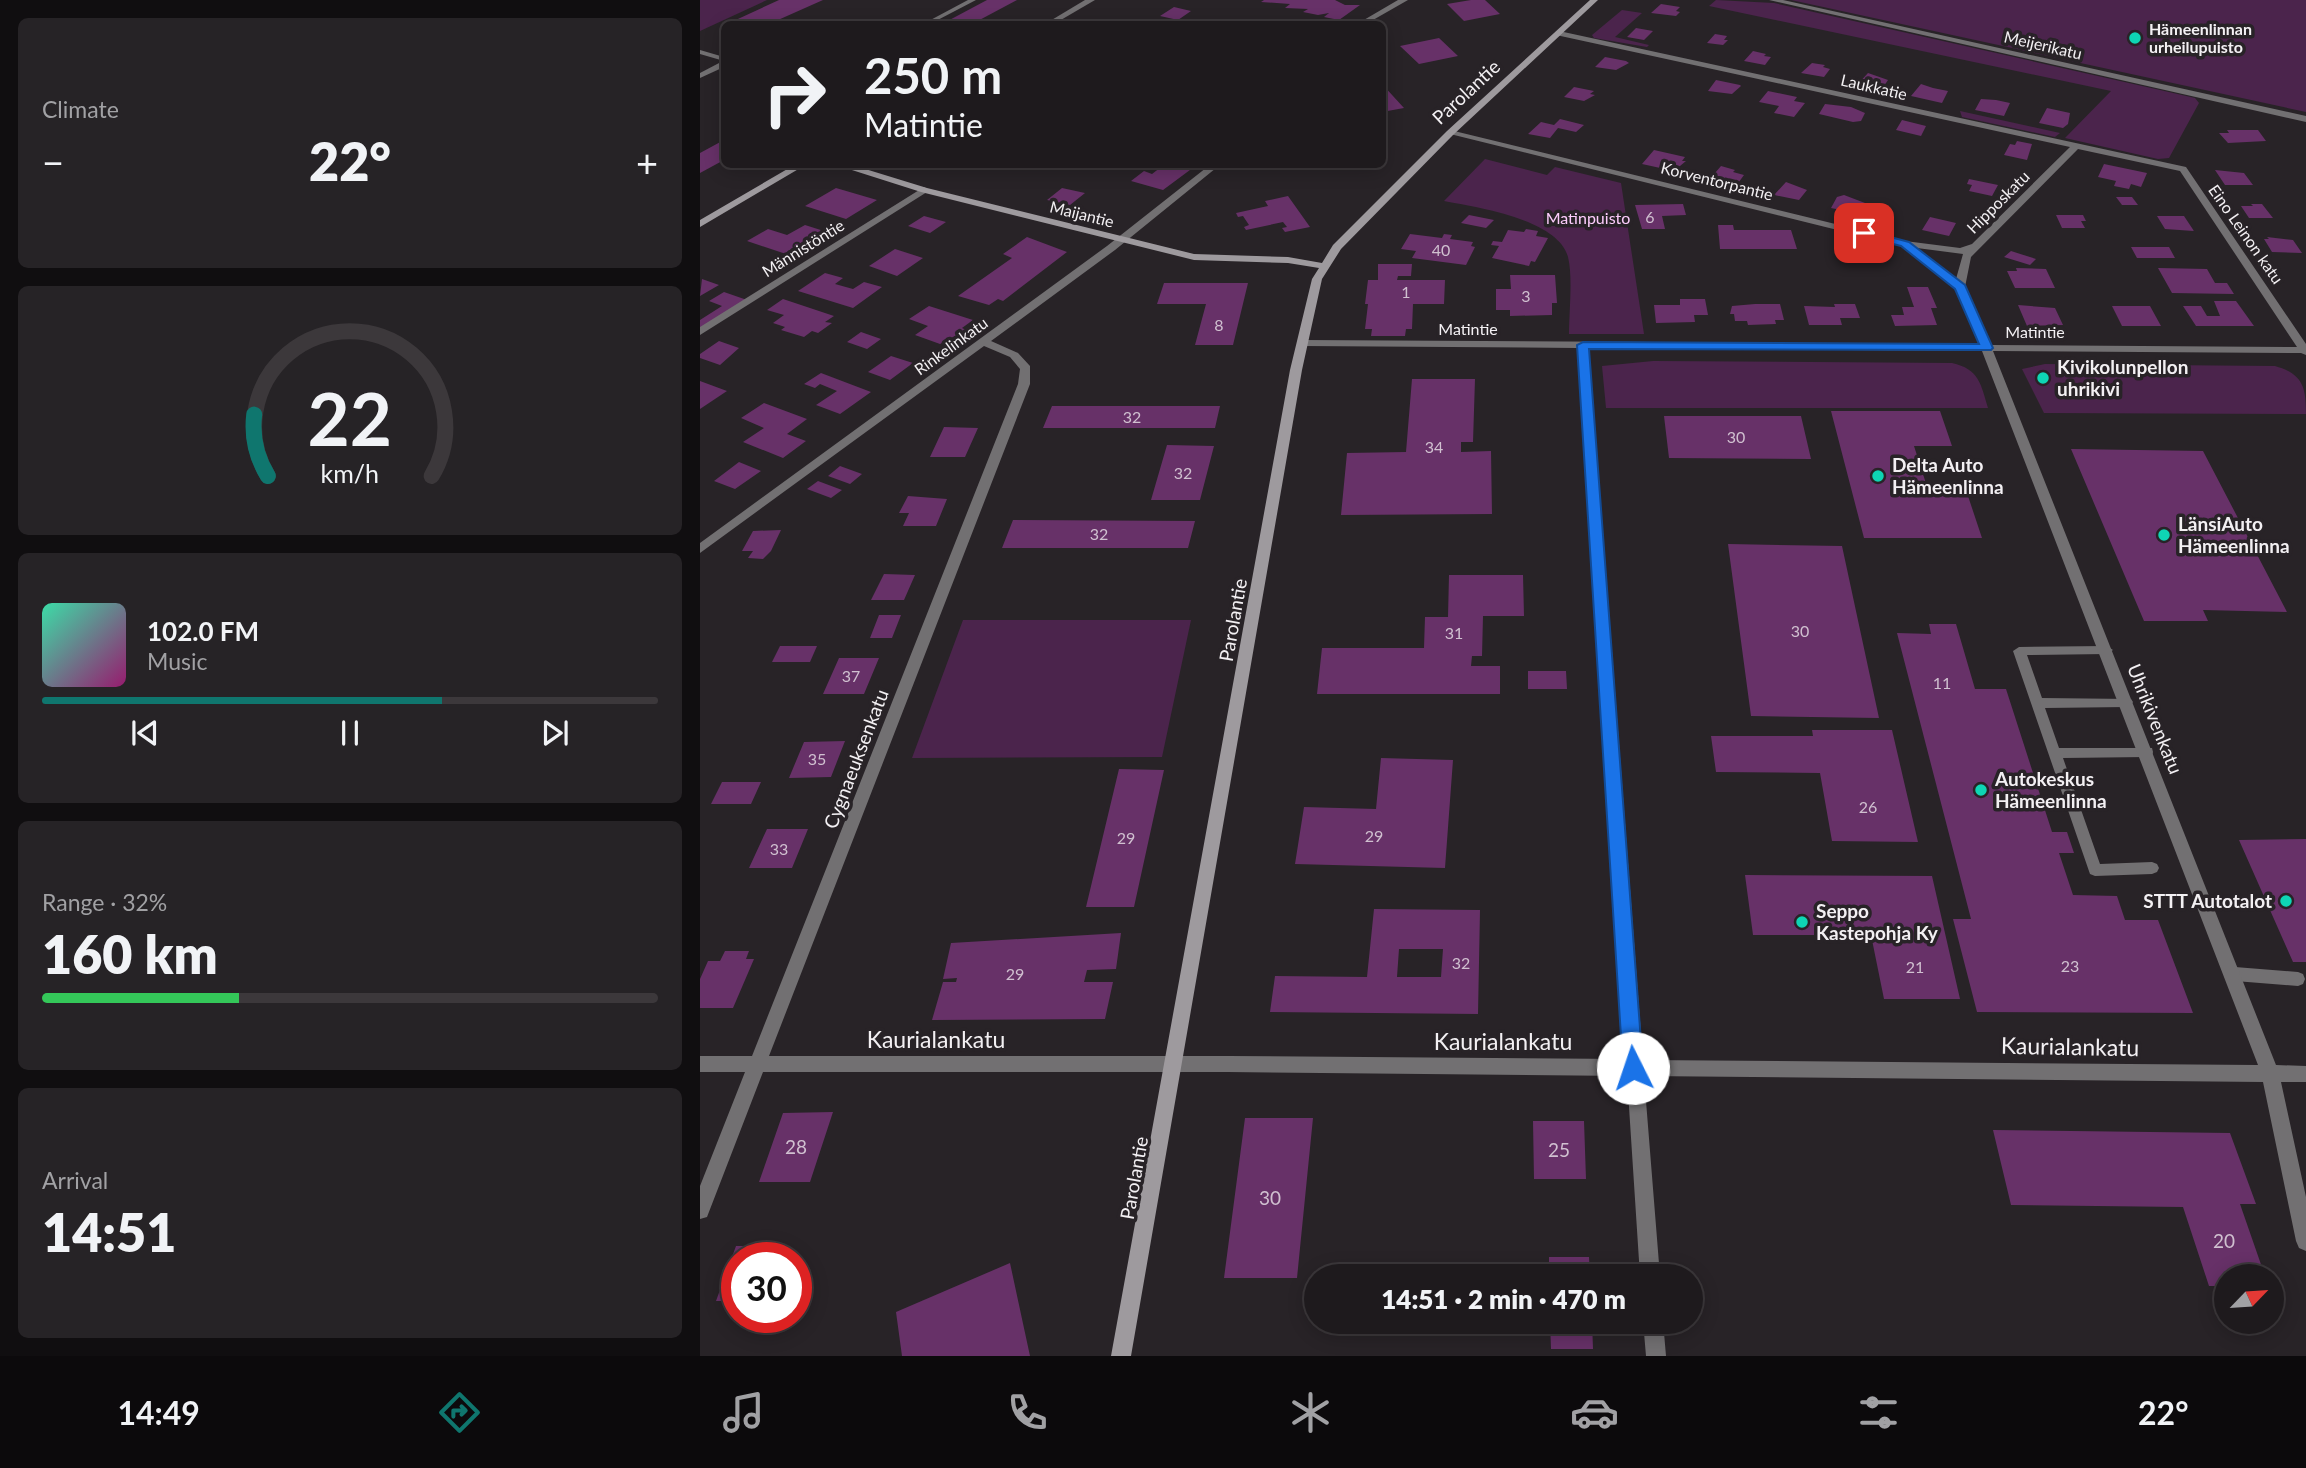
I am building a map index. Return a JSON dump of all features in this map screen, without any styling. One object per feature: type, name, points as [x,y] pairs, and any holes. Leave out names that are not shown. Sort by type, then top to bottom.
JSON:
[{"type":"main road","name":"Parolantie","points":[[1121,1356],[1302,343],[1317,279],[1337,247],[1450,133],[1594,0]]},
{"type":"main road","points":[[700,224],[796,168]]},
{"type":"main road","name":"Maijantie","points":[[850,168],[924,190],[1194,257],[1288,260],[1324,266]]},
{"type":"street","points":[[1054,21],[1091,0]]},
{"type":"street","points":[[1366,21],[1404,0]]},
{"type":"street","name":"Meijerikatu","points":[[1773,0],[2306,119]]},
{"type":"street","name":"Laukkatie","points":[[1559,33],[2183,169]]},
{"type":"street","name":"Korventorpantie","points":[[1450,133],[1905,244],[1961,251],[1976,246]]},
{"type":"street","name":"Hipposkatu","points":[[1961,287],[1966,256],[2075,147]]},
{"type":"street","name":"Rinkelinkatu","points":[[700,549],[1121,240],[1212,168]]},
{"type":"street","name":"Eino Leinon katu","points":[[2183,169],[2306,350]]},
{"type":"street","name":"Männistöntie","points":[[700,332],[924,190]]},
{"type":"street","points":[[1905,244],[1961,287]]},
{"type":"street","name":"Uhrikivenkatu","points":[[1961,287],[2235,974],[2270,1073],[2306,1241]]},
{"type":"street","name":"Cygnaeuksenkatu","points":[[700,1210],[1024,384],[1027,368],[1014,355],[983,342]]},
{"type":"street","name":"Matintie","points":[[1302,343],[2306,350]]},
{"type":"street","points":[[1583,345],[1649,1264]]},
{"type":"street","name":"Kaurialankatu","points":[[700,1064],[2306,1074]]},
{"type":"street","points":[[1654,1334],[1656,1356]]},
{"type":"lane","points":[[932,21],[972,0]]},
{"type":"lane","points":[[700,52],[721,60]]},
{"type":"lane","points":[[700,76],[721,63]]},
{"type":"lane","points":[[2107,650],[2019,651],[2095,870],[2152,868]]},
{"type":"lane","points":[[2037,703],[2127,702]]},
{"type":"lane","points":[[2055,753],[2147,752]]},
{"type":"lane","points":[[2235,974],[2298,979]]},
{"type":"green space","points":[[700,0],[767,0],[721,21],[700,31]]},
{"type":"green space","points":[[1716,0],[1774,3],[2195,98],[2199,103],[2169,158],[2158,159],[2065,138],[2111,91],[1709,6]]},
{"type":"green space","name":"Hämeenlinnan urheilupuisto","points":[[1791,0],[2306,0],[2306,112]]},
{"type":"green space","points":[[1622,10],[1642,13],[1615,37],[1649,45],[1647,47],[1594,38],[1592,35]]},
{"type":"green space","points":[[1960,111],[2060,133],[2055,137],[1962,117]]},
{"type":"green space","name":"Matinpuisto","points":[[1485,159],[1547,175],[1555,167],[1621,183],[1644,334],[1569,334],[1571,284],[1568,257],[1561,244],[1549,233],[1514,217],[1444,201]]},
{"type":"green space","points":[[1653,361],[1952,363],[1968,369],[1978,379],[1988,408],[1606,408],[1602,366]]},
{"type":"green space","points":[[2045,364],[2275,366],[2292,373],[2301,383],[2306,414],[2044,413],[2022,369]]},
{"type":"green space","points":[[963,620],[1191,620],[1162,757],[912,758]]},
{"type":"building","points":[[779,0],[823,0],[776,21],[734,21]]},
{"type":"building","points":[[987,0],[1017,0],[978,21],[948,21]]},
{"type":"building","points":[[1335,0],[1345,5],[1360,5],[1339,20],[1324,17],[1329,13],[1318,15],[1303,12],[1308,9],[1285,8],[1290,4],[1261,2]]},
{"type":"building","points":[[1485,0],[1500,14],[1464,21],[1447,4]]},
{"type":"building","points":[[1661,4],[1680,7],[1676,11],[1680,12],[1676,16],[1651,13]]},
{"type":"building","points":[[1174,7],[1191,11],[1178,20],[1160,16]]},
{"type":"building","points":[[1636,28],[1653,31],[1644,40],[1627,37]]},
{"type":"building","points":[[1715,34],[1727,36],[1724,40],[1728,40],[1723,45],[1707,43]]},
{"type":"building","points":[[1439,38],[1458,56],[1419,64],[1400,46]]},
{"type":"building","points":[[1753,51],[1771,57],[1765,65],[1744,61]]},
{"type":"building","points":[[1605,57],[1629,63],[1616,70],[1595,67]]},
{"type":"building","points":[[1812,63],[1825,65],[1823,67],[1830,69],[1824,77],[1801,73]]},
{"type":"building","points":[[1868,73],[1888,80],[1882,89],[1857,85]]},
{"type":"building","points":[[1716,80],[1741,86],[1732,94],[1708,91]]},
{"type":"building","points":[[1921,84],[1948,91],[1942,103],[1911,96]]},
{"type":"building","points":[[1574,87],[1594,91],[1590,94],[1595,95],[1584,101],[1564,97]]},
{"type":"building","points":[[1386,88],[1404,108],[1386,111]]},
{"type":"building","points":[[1768,91],[1797,97],[1794,101],[1805,103],[1794,117],[1774,113],[1779,106],[1759,102]]},
{"type":"building","points":[[1981,99],[2010,103],[2004,116],[1975,110]]},
{"type":"building","points":[[1825,104],[1851,107],[1865,113],[1861,121],[1853,122],[1819,114]]},
{"type":"building","points":[[2047,108],[2070,113],[2068,124],[2063,128],[2039,123]]},
{"type":"building","points":[[1560,119],[1584,125],[1576,132],[1558,128],[1550,138],[1528,134],[1541,122],[1554,125]]},
{"type":"building","points":[[1902,120],[1926,126],[1921,136],[1896,130]]},
{"type":"building","points":[[2227,130],[2258,130],[2266,141],[2228,143],[2219,133],[2229,133]]},
{"type":"building","points":[[2017,141],[2032,144],[2027,160],[2004,155],[2010,144],[2015,145]]},
{"type":"building","points":[[721,142],[721,162],[700,173],[700,153]]},
{"type":"building","points":[[1654,150],[1685,157],[1682,161],[1686,161],[1674,171],[1642,164]]},
{"type":"building","points":[[2104,164],[2147,173],[2141,187],[2131,184],[2129,189],[2114,186],[2116,181],[2098,177]]},
{"type":"building","points":[[1721,166],[1744,175],[1736,186],[1709,180]]},
{"type":"building","points":[[1160,168],[1193,168],[1163,190],[1131,181],[1144,171],[1152,174]]},
{"type":"building","points":[[2215,170],[2244,173],[2253,185],[2225,185]]},
{"type":"building","points":[[1969,179],[1998,185],[1992,196],[1969,191],[1972,185],[1967,184]]},
{"type":"building","points":[[1786,182],[1807,190],[1799,200],[1774,195]]},
{"type":"building","points":[[836,188],[877,200],[846,219],[805,206]]},
{"type":"building","points":[[1062,188],[1085,193],[1070,205],[1047,200]]},
{"type":"building","points":[[1844,195],[1865,203],[1859,214],[1831,208],[1837,197]]},
{"type":"building","points":[[1288,196],[1310,227],[1285,232],[1282,228],[1287,227],[1283,222],[1246,230],[1244,227],[1249,225],[1243,216],[1238,217],[1236,213],[1268,206],[1265,201]]},
{"type":"building","points":[[2116,197],[2132,197],[2138,205],[2122,205]]},
{"type":"building","points":[[1683,204],[1686,215],[1662,216],[1665,229],[1642,229],[1635,205]]},
{"type":"building","points":[[2251,204],[2262,204],[2273,218],[2249,218],[2241,206],[2253,206]]},
{"type":"building","points":[[1469,215],[1494,220],[1486,228],[1461,223]]},
{"type":"building","points":[[2056,215],[2083,215],[2086,221],[2081,221],[2085,228],[2062,228]]},
{"type":"building","points":[[924,216],[946,222],[930,233],[908,226]]},
{"type":"building","points":[[2157,216],[2184,216],[2194,231],[2165,229]]},
{"type":"building","points":[[1930,217],[1956,223],[1949,236],[1922,230]]},
{"type":"building","points":[[805,225],[827,232],[789,255],[747,241],[768,229],[787,235]]},
{"type":"building","points":[[1718,225],[1733,225],[1734,230],[1791,230],[1797,249],[1720,249]]},
{"type":"building","points":[[1526,229],[1538,231],[1536,236],[1548,238],[1535,262],[1531,261],[1529,266],[1492,258],[1499,246],[1491,245],[1493,241],[1502,242],[1508,230],[1524,232]]},
{"type":"building","points":[[1410,234],[1442,238],[1444,234],[1452,235],[1450,239],[1473,242],[1471,246],[1475,247],[1466,265],[1412,258],[1416,251],[1401,249]]},
{"type":"building","points":[[1027,237],[1067,252],[1003,301],[998,299],[989,305],[958,296],[1012,258],[1003,254]]},
{"type":"building","points":[[2267,237],[2293,240],[2302,253],[2272,252],[2264,239],[2269,239]]},
{"type":"building","points":[[2131,247],[2169,247],[2175,258],[2137,258]]},
{"type":"building","points":[[895,249],[923,258],[897,276],[869,266]]},
{"type":"building","points":[[2011,251],[2036,259],[2030,265],[2004,257]]},
{"type":"building","points":[[1378,264],[1412,264],[1411,276],[1398,276],[1397,280],[1445,280],[1444,304],[1413,304],[1412,329],[1406,329],[1405,336],[1371,336],[1372,329],[1365,329],[1368,304],[1365,304],[1368,280],[1378,280]]},
{"type":"building","points":[[2016,268],[2046,269],[2055,288],[2015,288],[2007,271],[2017,271]]},
{"type":"building","points":[[2158,268],[2207,269],[2215,283],[2227,283],[2234,294],[2172,293]]},
{"type":"building","points":[[825,273],[843,278],[835,284],[853,289],[864,282],[882,287],[853,308],[798,291]]},
{"type":"building","points":[[1510,275],[1555,275],[1557,303],[1552,303],[1552,315],[1510,316],[1510,310],[1496,310],[1496,289],[1511,289]]},
{"type":"building","points":[[702,279],[719,285],[700,296]]},
{"type":"building","points":[[1164,283],[1248,283],[1233,345],[1195,345],[1206,304],[1157,304]]},
{"type":"building","points":[[1907,287],[1928,287],[1937,308],[1931,308],[1937,325],[1895,326],[1891,315],[1904,315],[1902,307],[1914,307]]},
{"type":"building","points":[[724,292],[747,300],[700,330],[700,320],[722,306],[709,301]]},
{"type":"building","points":[[783,299],[834,316],[825,322],[832,323],[818,333],[812,331],[804,337],[781,330],[785,327],[773,323],[784,315],[767,310]]},
{"type":"building","points":[[1680,299],[1705,299],[1708,315],[1694,315],[1695,322],[1656,323],[1654,305],[1680,305]]},
{"type":"building","points":[[2214,301],[2236,301],[2254,326],[2196,326],[2183,306],[2201,306],[2207,316],[2220,316]]},
{"type":"building","points":[[1780,304],[1784,320],[1775,320],[1776,324],[1748,325],[1747,321],[1735,321],[1734,314],[1730,314],[1732,306]]},
{"type":"building","points":[[1834,304],[1855,304],[1860,318],[1840,318],[1842,325],[1809,325],[1804,306],[1835,307]]},
{"type":"building","points":[[2018,305],[2055,308],[2063,325],[2027,326]]},
{"type":"building","points":[[929,306],[973,320],[962,328],[966,330],[940,344],[915,335],[928,326],[909,319]]},
{"type":"building","points":[[2112,306],[2150,306],[2161,326],[2122,326]]},
{"type":"building","points":[[861,332],[881,339],[867,349],[847,342]]},
{"type":"building","points":[[719,341],[739,348],[720,365],[700,358],[700,354]]},
{"type":"building","points":[[891,356],[913,363],[890,380],[868,372]]},
{"type":"building","points":[[821,373],[871,392],[840,414],[816,405],[837,391],[820,384],[815,388],[804,384]]},
{"type":"building","points":[[1412,379],[1475,379],[1473,442],[1461,442],[1461,452],[1491,451],[1492,514],[1341,515],[1347,453],[1406,452]]},
{"type":"building","points":[[700,381],[727,391],[700,409]]},
{"type":"building","points":[[764,403],[807,419],[787,434],[806,441],[783,458],[743,442],[764,428],[741,418]]},
{"type":"building","points":[[1052,406],[1220,406],[1215,428],[1043,428]]},
{"type":"building","points":[[1831,411],[1940,411],[1952,446],[1914,446],[1930,496],[1968,496],[1982,538],[1864,538]]},
{"type":"building","points":[[1664,416],[1801,416],[1811,459],[1669,458]]},
{"type":"building","points":[[944,427],[978,428],[965,457],[930,457]]},
{"type":"building","points":[[1167,445],[1214,446],[1200,500],[1151,500]]},
{"type":"building","points":[[2071,449],[2203,451],[2287,612],[2203,610],[2208,621],[2144,621]]},
{"type":"building","points":[[739,462],[761,471],[735,489],[714,481]]},
{"type":"building","points":[[840,466],[862,474],[850,484],[828,476]]},
{"type":"building","points":[[818,481],[842,490],[831,498],[807,489]]},
{"type":"building","points":[[908,496],[947,499],[936,526],[903,526],[909,513],[899,513]]},
{"type":"building","points":[[1013,520],[1195,521],[1188,548],[1002,548]]},
{"type":"building","points":[[781,530],[771,551],[763,559],[748,558],[753,551],[742,551],[753,531]]},
{"type":"building","points":[[1728,544],[1842,546],[1879,718],[1751,716]]},
{"type":"building","points":[[884,574],[915,575],[904,600],[871,600]]},
{"type":"building","points":[[1449,575],[1523,575],[1524,616],[1483,616],[1482,656],[1472,656],[1471,666],[1500,666],[1500,694],[1317,694],[1322,648],[1424,648],[1425,617],[1448,617]]},
{"type":"building","points":[[879,615],[901,615],[892,638],[870,638]]},
{"type":"building","points":[[1929,624],[1956,624],[1975,689],[2006,689],[2052,832],[2067,832],[2074,853],[2059,853],[2073,895],[2117,896],[2125,920],[2158,920],[2193,1013],[1977,1012],[1953,919],[1971,919],[1897,633],[1931,634]]},
{"type":"building","points":[[780,646],[817,646],[810,662],[772,662]]},
{"type":"building","points":[[839,658],[879,658],[864,694],[823,694]]},
{"type":"building","points":[[1528,671],[1566,671],[1567,689],[1528,689]]},
{"type":"building","points":[[1812,730],[1892,730],[1918,842],[1832,841],[1820,773],[1716,772],[1711,736],[1813,736]]},
{"type":"building","points":[[845,741],[831,777],[789,778],[804,742]]},
{"type":"building","points":[[1381,758],[1453,760],[1445,868],[1295,864],[1304,807],[1376,809]]},
{"type":"building","points":[[1119,769],[1164,770],[1134,907],[1086,907]]},
{"type":"building","points":[[722,782],[761,782],[751,804],[711,804]]},
{"type":"building","points":[[767,829],[808,829],[792,868],[749,868]]},
{"type":"building","name":"STTT Autotalot","points":[[2306,839],[2306,962],[2293,962],[2239,840]]},
{"type":"building","points":[[1745,875],[1932,876],[1960,999],[1884,999],[1871,935],[1753,935]]},
{"type":"building","points":[[1374,909],[1480,910],[1478,1014],[1270,1012],[1275,976],[1367,977]],"holes":[[[1399,949],[1443,949],[1441,977],[1397,977]]]},
{"type":"building","points":[[1121,933],[1116,969],[1087,970],[1084,982],[1113,982],[1105,1019],[932,1020],[943,982],[956,982],[957,978],[943,979],[951,943]]},
{"type":"building","points":[[725,951],[749,951],[746,959],[754,959],[733,1008],[700,1008],[700,979],[708,961],[720,961]]},
{"type":"building","points":[[833,1112],[810,1182],[759,1182],[783,1113]]},
{"type":"building","points":[[1245,1118],[1313,1118],[1297,1278],[1224,1278]]},
{"type":"building","points":[[1533,1121],[1584,1121],[1586,1179],[1534,1179]]},
{"type":"building","points":[[1993,1130],[2230,1133],[2256,1204],[2240,1204],[2261,1264],[2214,1264],[2214,1286],[2209,1286],[2183,1207],[2011,1205]]},
{"type":"building","points":[[1549,1257],[1589,1257],[1589,1264],[1549,1264]]},
{"type":"building","points":[[1010,1263],[1030,1356],[902,1356],[896,1312]]},
{"type":"building","points":[[721,1287],[721,1301],[716,1301]]},
{"type":"building","points":[[1550,1334],[1592,1334],[1593,1349],[1551,1349]]},
{"type":"place","name":"Hämeenlinnan urheilupuisto","points":[[2135,38]]},
{"type":"place","name":"Kivikolunpellon uhrikivi","points":[[2043,378]]},
{"type":"place","name":"Delta Auto Hämeenlinna","points":[[1878,476]]},
{"type":"place","name":"LänsiAuto Hämeenlinna","points":[[2164,535]]},
{"type":"place","name":"Autokeskus Hämeenlinna","points":[[1981,790]]},
{"type":"place","name":"STTT Autotalot","points":[[2286,901]]},
{"type":"place","name":"Seppo Kastepohja Ky","points":[[1802,922]]},
{"type":"route","points":[[1633,1068],[1583,345],[1986,348],[1961,287],[1905,244],[1864,233]]}]
